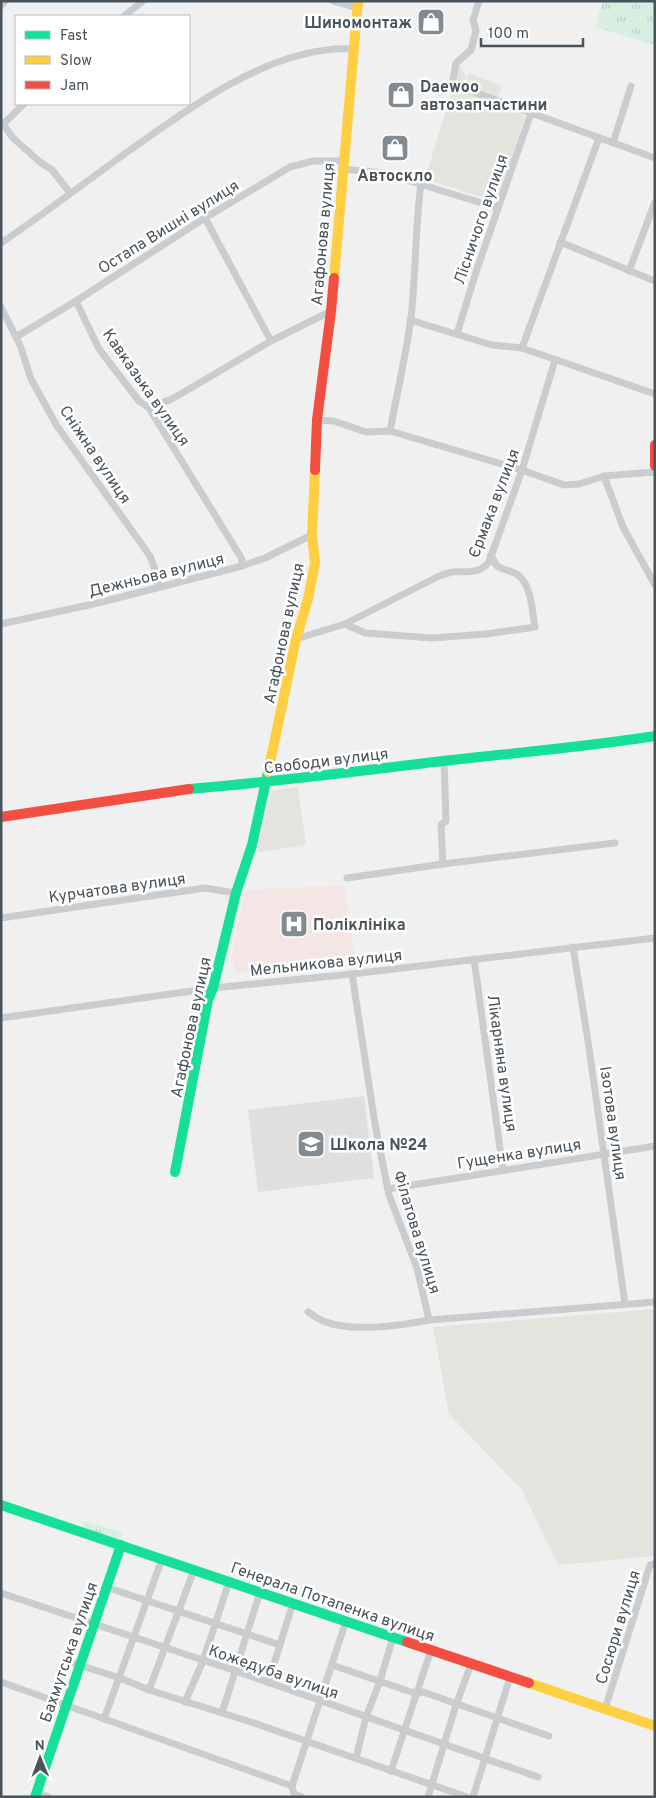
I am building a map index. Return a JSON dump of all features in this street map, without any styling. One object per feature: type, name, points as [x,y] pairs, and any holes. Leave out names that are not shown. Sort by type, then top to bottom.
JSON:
[{"type":"street","points":[[1,6],[5,1]]},
{"type":"street","points":[[125,15],[143,1]]},
{"type":"street","points":[[333,1],[358,5]]},
{"type":"street","points":[[479,1],[473,20],[476,31],[471,50],[456,62],[452,84],[655,158]]},
{"type":"street","name":"Агафонова вулиця","points":[[175,1172],[208,1000],[213,988],[236,893],[252,845],[296,639],[308,599],[315,563],[312,535],[317,420],[331,311],[342,165],[358,5]]},
{"type":"street","points":[[1,243],[184,112],[218,91],[278,62],[299,55],[337,48],[353,49]]},
{"type":"street","points":[[613,143],[631,86]]},
{"type":"street","points":[[23,105],[4,124],[13,138],[52,170],[70,192]]},
{"type":"street","name":"Лісничого вулиця","points":[[457,334],[476,272],[531,113]]},
{"type":"street","points":[[522,348],[599,138]]},
{"type":"street","name":"Остапа Вишні вулиця","points":[[16,337],[290,167],[313,161],[384,173],[498,208]]},
{"type":"street","points":[[390,431],[410,320],[421,184]]},
{"type":"street","points":[[629,271],[655,202]]},
{"type":"street","points":[[205,218],[271,341]]},
{"type":"street","points":[[560,242],[655,281]]},
{"type":"street","name":"Кавказька вулиця","points":[[76,301],[99,349],[139,401],[149,408],[242,560],[242,566]]},
{"type":"street","name":"Сніжна вулиця","points":[[1,306],[16,337],[31,379],[57,426],[150,556],[158,578],[158,587]]},
{"type":"street","points":[[149,408],[172,399],[271,341],[331,311]]},
{"type":"street","points":[[410,320],[492,345],[522,348],[655,394]]},
{"type":"street","name":"Єрмака вулиця","points":[[296,639],[346,624],[450,572],[478,571],[484,567],[491,555],[522,470],[555,360]]},
{"type":"street","points":[[317,420],[334,421],[366,432],[390,431],[522,470],[564,485],[579,484],[604,476],[655,472]]},
{"type":"street","points":[[655,445],[655,466]]},
{"type":"street","points":[[604,476],[623,527],[655,585]]},
{"type":"street","name":"Дежньова вулиця","points":[[1,624],[98,603],[242,566],[265,558],[312,535]]},
{"type":"street","points":[[346,624],[365,633],[432,638],[486,634],[535,627],[525,583],[514,572],[497,566],[491,555]]},
{"type":"street","name":"Свободи вулиця","points":[[1,817],[183,790],[266,783],[444,761],[605,744],[655,736]]},
{"type":"street","points":[[443,864],[441,825],[446,821],[444,761]]},
{"type":"street","points":[[347,878],[615,843]]},
{"type":"street","name":"Курчатова вулиця","points":[[1,918],[205,888],[236,893]]},
{"type":"street","name":"Мельникова вулиця","points":[[1,1018],[213,988],[352,974],[655,938]]},
{"type":"street","name":"Ізотова вулиця","points":[[574,947],[625,1304]]},
{"type":"street","name":"Лікарняна вулиця","points":[[474,960],[503,1170]]},
{"type":"street","name":"Філатова вулиця","points":[[352,974],[375,1124],[389,1195],[417,1268],[428,1320]]},
{"type":"street","name":"Гущенка вулиця","points":[[388,1189],[655,1146]]},
{"type":"street","points":[[308,1312],[321,1321],[349,1327],[398,1327],[428,1320],[655,1302]]},
{"type":"street","name":"Генерала Потапенка вулиця","points":[[1,1505],[510,1677],[607,1706],[655,1726]]},
{"type":"street","name":"Бахмутська вулиця","points":[[35,1795],[77,1664],[94,1624],[121,1545]]},
{"type":"street","points":[[104,1719],[162,1559]]},
{"type":"street","name":"Сосюри вулиця","points":[[607,1706],[650,1564],[655,1564]]},
{"type":"street","points":[[149,1690],[194,1570]]},
{"type":"street","points":[[185,1702],[203,1661],[229,1582]]},
{"type":"street","name":"Кожедуба вулиця","points":[[106,1587],[280,1645]]},
{"type":"street","points":[[222,1713],[260,1592]]},
{"type":"street","name":"Кожедуба вулиця","points":[[1,1593],[236,1671],[538,1777]]},
{"type":"street","points":[[268,1683],[293,1604]]},
{"type":"street","points":[[302,1797],[293,1795],[292,1786],[346,1621]]},
{"type":"street","points":[[356,1758],[366,1717],[380,1681],[393,1637]]},
{"type":"street","points":[[391,1771],[430,1650]]},
{"type":"street","points":[[77,1664],[467,1797]]},
{"type":"street","points":[[428,1797],[456,1705],[471,1664]]},
{"type":"street","name":"Кожедуба вулиця","points":[[332,1665],[417,1694],[423,1692],[549,1736]]},
{"type":"street","points":[[473,1797],[486,1760],[510,1677]]},
{"type":"street","points":[[1,1682],[292,1786]]},
{"type":"street","points":[[35,1795],[48,1797]]},
{"type":"shaded area","points":[[460,65],[467,78],[469,73],[502,86],[496,103],[525,115],[500,196],[495,200],[425,179]]},
{"type":"shaded area","points":[[298,787],[306,845],[257,852],[272,791]]},
{"type":"shaded area","name":"Поліклініка","points":[[344,885],[355,957],[237,973],[231,959],[245,890]]},
{"type":"shaded area","name":"Школа №24","points":[[364,1096],[374,1178],[258,1192],[248,1110]]},
{"type":"shaded area","points":[[655,1309],[655,1556],[558,1565],[522,1490],[449,1414],[433,1327]]},
{"type":"green space","points":[[603,1],[655,1],[655,45],[595,27]]},
{"type":"green space","points":[[84,1521],[121,1532],[122,1536],[118,1539],[85,1529]]},
{"type":"traffic: fast","points":[[189,789],[576,747],[655,736]]},
{"type":"traffic: fast","points":[[175,1172],[208,1000],[213,988],[236,893],[252,845],[268,772]]},
{"type":"traffic: fast","points":[[1,1505],[407,1642]]},
{"type":"traffic: fast","points":[[35,1797],[121,1545]]},
{"type":"traffic: slow","points":[[334,278],[358,1]]},
{"type":"traffic: slow","points":[[268,772],[296,639],[308,599],[315,563],[312,535],[315,470]]},
{"type":"traffic: slow","points":[[529,1683],[655,1726]]},
{"type":"traffic: jam","points":[[315,470],[317,420],[334,278]]},
{"type":"traffic: jam","points":[[655,445],[655,466]]},
{"type":"traffic: jam","points":[[1,817],[189,789]]},
{"type":"traffic: jam","points":[[407,1642],[529,1683]]},
{"type":"place","name":"Шиномонтаж","points":[[431,22]]},
{"type":"place","name":"Daewoo автозапчастини","points":[[401,95]]},
{"type":"place","name":"Автоскло","points":[[395,148]]},
{"type":"place","name":"Поліклініка","points":[[294,924]]},
{"type":"place","name":"Школа №24","points":[[311,1144]]}]
